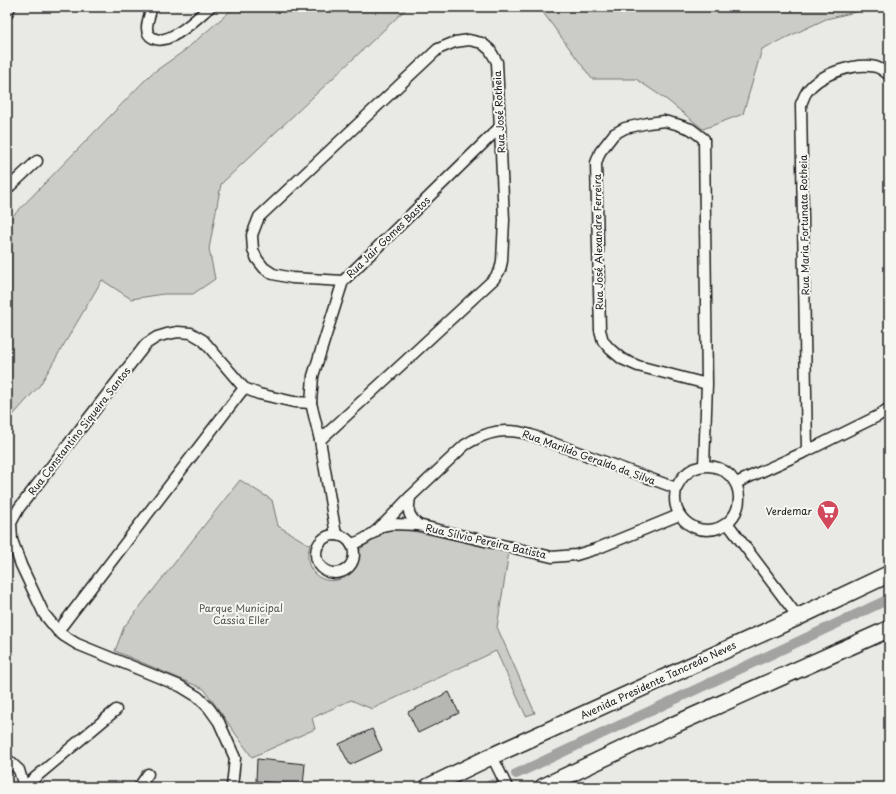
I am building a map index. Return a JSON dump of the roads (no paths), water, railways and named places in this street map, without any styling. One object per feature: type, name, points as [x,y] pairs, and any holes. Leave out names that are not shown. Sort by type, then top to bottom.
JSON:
[{"type":"main road","name":"Avenida Presidente Tancredo Neves","points":[[428,787],[492,756],[889,574]]},
{"type":"main road","points":[[543,787],[669,727],[889,629]]},
{"type":"street","points":[[7,14],[10,7]]},
{"type":"street","points":[[152,7],[147,31],[154,39],[160,40],[174,36],[210,7]]},
{"type":"street","name":"Rua José Rotheia","points":[[320,440],[494,278],[500,270],[502,261],[504,220],[497,62],[490,50],[482,44],[469,40],[455,42],[438,49],[259,217],[252,236],[253,250],[257,259],[264,268],[273,274],[292,278],[343,281]]},
{"type":"street","name":"Rua Maria Fortunata Rotheia","points":[[807,451],[801,104],[807,92],[814,84],[828,75],[839,71],[859,65],[877,67],[889,75]]},
{"type":"street","name":"Rua José Alexandre Ferreira","points":[[704,466],[707,384],[704,139],[691,129],[664,121],[625,128],[614,134],[600,152],[596,163],[600,330],[603,341],[622,359],[638,366],[707,384]]},
{"type":"street","name":"Rua Jair Gomes Bastos","points":[[336,535],[320,440],[311,403],[313,376],[343,281],[500,127]]},
{"type":"street","points":[[7,189],[37,161]]},
{"type":"street","name":"Rua Constantino Siqueira Santos","points":[[232,787],[235,758],[219,722],[209,708],[198,697],[180,686],[77,644],[58,631],[44,614],[21,565],[12,540],[11,523],[18,508],[146,344],[157,337],[178,332],[191,333],[203,340],[244,388],[259,394],[294,402],[311,403]]},
{"type":"street","points":[[58,631],[244,388]]},
{"type":"street","points":[[736,483],[807,451],[878,416],[889,408]]},
{"type":"street","name":"Rua Marildo Geraldo da Silva","points":[[351,544],[365,539],[381,526],[465,445],[476,438],[499,431],[520,432],[531,435],[676,488]]},
{"type":"street","points":[[704,466],[717,467],[728,473],[736,483],[740,500],[738,509],[728,524],[718,529],[707,531],[696,529],[686,523],[675,506],[674,497],[680,480],[686,473],[695,468],[704,466]]},
{"type":"street","points":[[410,498],[408,510],[410,518],[418,525]]},
{"type":"street","name":"Rua Sílvio Pereira Batista","points":[[381,526],[392,524],[418,525],[552,557],[576,555],[596,549],[679,514]]},
{"type":"street","points":[[728,524],[798,617]]},
{"type":"street","points":[[336,535],[345,538],[351,544],[354,551],[354,559],[344,572],[337,574],[329,573],[322,569],[317,562],[315,554],[317,547],[322,540],[328,536],[336,535]]},
{"type":"street","points":[[7,759],[19,770],[24,787],[116,710]]},
{"type":"street","points":[[492,756],[507,787]]},
{"type":"street","points":[[139,787],[148,774]]},
{"type":"waterway","points":[[516,774],[889,599]]},
{"type":"waterway","points":[[487,787],[493,784]]},
{"type":"place","name":"Verdemar","points":[[828,530]]},
{"type":"park label","name":"Parque Municipal Cássia Eller","points":[[241,614]]}]
